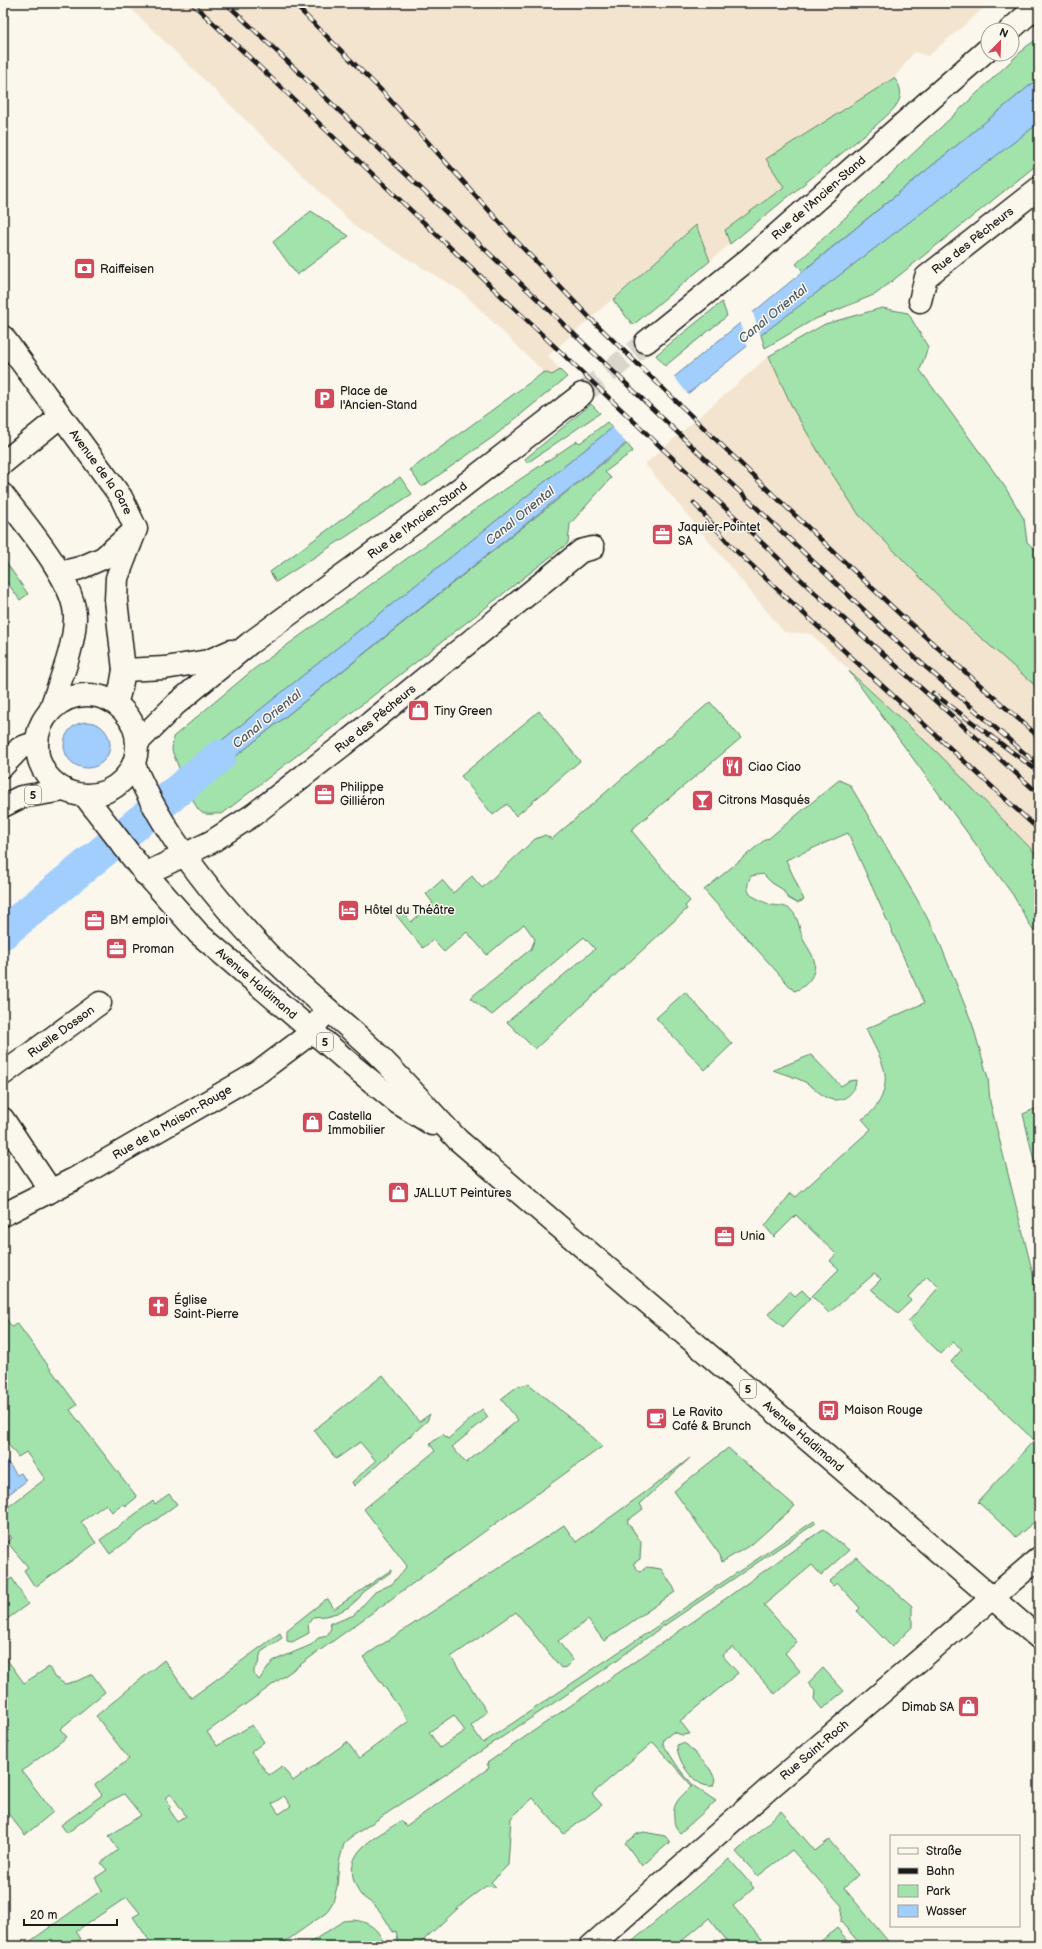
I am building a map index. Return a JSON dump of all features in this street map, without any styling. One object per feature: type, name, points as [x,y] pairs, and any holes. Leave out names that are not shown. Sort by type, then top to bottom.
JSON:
[{"type":"street","points":[[1019,22],[1039,4]]},
{"type":"street","name":"Rue de l'Ancien-Stand","points":[[646,342],[750,258],[980,56]]},
{"type":"street","name":"Rue des Pêcheurs","points":[[920,301],[926,277],[1039,188]]},
{"type":"street","name":"Avenue de la Gare","points":[[3,337],[120,497],[136,529],[117,578],[116,600],[124,670],[116,704]]},
{"type":"street","name":"Rue de l'Ancien-Stand","points":[[138,742],[176,704],[250,643],[444,501],[582,394]]},
{"type":"street","name":"Avenue de la Gare","points":[[3,463],[61,416]]},
{"type":"street","points":[[3,495],[60,573],[74,606],[75,617],[71,644],[50,711],[39,729],[37,742],[39,761],[49,778],[74,793],[100,794],[114,788],[125,779],[134,765],[138,742],[134,727],[127,714],[116,704],[103,698],[88,695],[74,696],[61,702],[50,711]]},
{"type":"street","name":"Avenue de la Gare","points":[[60,573],[80,568],[103,558],[136,529]]},
{"type":"street","name":"Rue des Pêcheurs","points":[[142,870],[179,848],[211,842],[253,815],[343,745],[581,551],[593,548]]},
{"type":"street","name":"Rue de l'Ancien-Stand","points":[[124,670],[165,668],[208,661],[250,643]]},
{"type":"street","points":[[3,766],[20,748],[37,742]]},
{"type":"street","name":"Avenue Haldimand","points":[[134,765],[142,786],[154,809],[179,848],[266,952],[371,1048],[458,1140],[1039,1638]]},
{"type":"street","name":"Avenue Haldimand","points":[[74,793],[101,819],[142,870],[199,934],[398,1103],[458,1140]]},
{"type":"street","name":"5","points":[[3,806],[21,797],[74,793]]},
{"type":"street","name":"Ruelle Dosson","points":[[3,1074],[100,1003]]},
{"type":"street","name":"Rue de la Maison-Rouge","points":[[3,1215],[51,1191],[259,1072],[303,1039],[328,1010]]},
{"type":"street","points":[[3,1119],[51,1191]]},
{"type":"street","name":"Rue Saint-Roch","points":[[591,1946],[772,1786],[1039,1558]]},
{"type":"shaded area","points":[[125,3],[990,3],[928,56],[914,52],[894,78],[766,159],[784,187],[725,229],[730,244],[710,261],[696,225],[548,356],[560,370],[552,375],[544,372],[461,291],[357,228]]},
{"type":"shaded area","points":[[769,356],[793,409],[971,629],[1039,689],[1039,857],[938,753],[811,634],[784,632],[645,464]]},
{"type":"green space","points":[[1039,38],[1039,78],[803,271],[796,264],[1010,62],[1020,62],[1020,53]]},
{"type":"green space","points":[[894,78],[901,93],[900,99],[892,111],[730,244],[725,230],[784,187],[766,159]]},
{"type":"green space","points":[[1039,123],[1039,163],[876,294],[813,320],[765,348],[761,335]]},
{"type":"green space","points":[[311,211],[349,236],[297,275],[273,242]]},
{"type":"green space","points":[[696,225],[710,261],[633,325],[613,300]]},
{"type":"green space","points":[[722,302],[727,316],[665,366],[656,355]]},
{"type":"green space","points":[[882,308],[908,313],[928,347],[920,370],[1005,487],[1024,519],[1027,542],[1039,553],[1039,689],[971,629],[859,515],[825,463],[793,409],[769,356],[825,324]]},
{"type":"green space","points":[[560,370],[567,377],[493,437],[422,487],[410,470],[544,372],[552,375]]},
{"type":"green space","points":[[591,404],[600,413],[527,463],[525,459]]},
{"type":"green space","points":[[607,422],[612,428],[181,773],[172,751],[173,737],[254,669],[467,515],[577,441],[580,443]]},
{"type":"green space","points":[[627,444],[633,451],[605,472],[611,478],[570,524],[568,543],[222,814],[206,814],[198,809],[190,793]]},
{"type":"green space","points":[[400,477],[412,494],[276,582],[270,572]]},
{"type":"green space","points":[[3,558],[28,594],[20,600],[3,577]]},
{"type":"green space","points":[[849,671],[938,753],[1039,857],[1039,941],[1013,895]]},
{"type":"green space","points":[[710,702],[741,738],[631,830],[690,901],[685,906],[687,909],[535,1049],[507,1022],[595,949],[584,937],[492,1015],[470,998],[531,949],[535,939],[524,924],[487,955],[467,932],[444,952],[433,940],[423,948],[396,915],[403,912],[411,922],[433,903],[426,894],[442,880],[453,893],[472,876],[482,888],[535,839],[545,835],[552,839]]},
{"type":"green space","points":[[539,711],[580,761],[516,816],[507,804],[493,815],[461,776]]},
{"type":"green space","points":[[839,780],[850,785],[937,936],[972,1023],[988,1078],[990,1102],[1033,1274],[1039,1325],[1039,1518],[1016,1537],[978,1502],[1034,1440],[951,1362],[962,1349],[953,1342],[941,1354],[908,1322],[939,1287],[927,1276],[908,1297],[911,1301],[898,1313],[871,1289],[881,1279],[874,1274],[829,1313],[812,1296],[839,1269],[830,1261],[836,1254],[796,1215],[774,1237],[765,1226],[791,1193],[796,1197],[871,1129],[862,1119],[872,1111],[880,1100],[883,1094],[885,1074],[880,1057],[866,1029],[924,1003],[848,833],[786,860],[804,900],[797,903],[788,898],[782,889],[772,883],[763,874],[751,876],[748,882],[748,889],[751,895],[771,905],[786,907],[791,910],[798,922],[803,939],[811,952],[815,966],[812,977],[804,986],[794,991],[704,890]]},
{"type":"green space","points":[[685,992],[732,1044],[705,1070],[656,1018]]},
{"type":"green space","points":[[811,1055],[841,1086],[849,1081],[856,1080],[853,1091],[845,1098],[836,1100],[830,1099],[805,1082],[773,1070]]},
{"type":"green space","points":[[1039,1107],[1039,1182],[1023,1114]]},
{"type":"green space","points":[[802,1290],[810,1298],[783,1327],[768,1314],[790,1291],[795,1296]]},
{"type":"green space","points":[[3,1314],[12,1327],[17,1323],[77,1405],[70,1410],[137,1497],[126,1506],[124,1504],[112,1512],[106,1504],[81,1522],[96,1543],[35,1587],[24,1570],[28,1567],[7,1542],[12,1538],[6,1530],[3,1532],[3,1500],[8,1507],[45,1479],[26,1452],[18,1457],[3,1437]]},
{"type":"green space","points":[[383,1375],[419,1422],[430,1414],[427,1421],[354,1486],[352,1482],[376,1461],[360,1442],[336,1459],[314,1430]]},
{"type":"green space","points":[[529,1384],[603,1446],[207,1732],[217,1746],[252,1725],[264,1742],[251,1752],[269,1775],[282,1766],[293,1781],[347,1742],[359,1758],[409,1721],[363,1657],[564,1525],[576,1542],[690,1458],[640,1504],[643,1509],[627,1521],[641,1542],[640,1559],[633,1564],[640,1572],[647,1567],[661,1569],[674,1588],[675,1592],[604,1641],[588,1620],[558,1641],[573,1660],[566,1667],[561,1668],[516,1612],[451,1657],[487,1712],[471,1726],[483,1743],[814,1521],[816,1523],[659,1629],[599,1673],[348,1839],[344,1844],[339,1862],[337,1887],[333,1902],[326,1913],[279,1946],[153,1946],[133,1917],[140,1913],[127,1897],[76,1931],[81,1939],[69,1946],[26,1946],[25,1945],[102,1890],[95,1878],[107,1870],[101,1863],[118,1850],[109,1836],[141,1815],[124,1794],[108,1802],[67,1833],[61,1825],[102,1795],[95,1785],[129,1759],[96,1716],[164,1660],[191,1698],[280,1633],[282,1638],[261,1652],[258,1664],[254,1669],[254,1674],[259,1680],[273,1661],[311,1645],[318,1638],[327,1636],[331,1628],[330,1623],[334,1623],[354,1615],[375,1592],[392,1584],[407,1566],[364,1509],[435,1451],[430,1444],[443,1434],[448,1439],[482,1409],[488,1417],[452,1447],[466,1463],[518,1420],[501,1399],[518,1386]],"holes":[[[454,1715],[465,1731],[440,1748],[429,1732]],[[171,1794],[186,1816],[177,1821],[169,1809],[171,1806],[165,1798]],[[284,1796],[291,1806],[279,1814],[272,1804]]]},
{"type":"green space","points":[[728,1448],[795,1506],[752,1544],[722,1562],[720,1555],[674,1491]]},
{"type":"green space","points":[[169,1494],[177,1504],[110,1554],[100,1540],[153,1501],[155,1504]]},
{"type":"green space","points":[[823,1529],[849,1550],[821,1575],[812,1565],[764,1605],[797,1642],[785,1653],[800,1671],[775,1694],[733,1647],[722,1655],[738,1673],[680,1721],[690,1734],[682,1735],[673,1732],[664,1739],[663,1744],[680,1770],[695,1787],[716,1801],[680,1833],[675,1825],[674,1808],[678,1800],[692,1786],[653,1742],[592,1794],[602,1805],[564,1834],[533,1798],[511,1818],[508,1865],[491,1882],[496,1887],[486,1886],[467,1900],[417,1946],[399,1946],[396,1931],[393,1932],[379,1910],[360,1893],[354,1881],[352,1870],[354,1860],[366,1845],[374,1838],[401,1821],[406,1826],[489,1768],[487,1763],[704,1614]]},
{"type":"green space","points":[[856,1557],[912,1606],[912,1627],[892,1647],[857,1611],[860,1608],[837,1583],[833,1586],[829,1582]]},
{"type":"green space","points":[[391,1570],[391,1572],[364,1591],[349,1607],[337,1613],[313,1617],[308,1624],[309,1633],[292,1642],[287,1641],[287,1630],[325,1600],[328,1599],[334,1609]]},
{"type":"green space","points":[[12,1578],[28,1604],[3,1622],[3,1584]]},
{"type":"green space","points":[[5,1657],[24,1683],[49,1667],[54,1677],[65,1684],[77,1681],[92,1674],[105,1692],[60,1729],[67,1737],[22,1771],[53,1812],[25,1835],[3,1807],[3,1658]]},
{"type":"green space","points":[[823,1668],[844,1691],[822,1709],[814,1699],[815,1691],[808,1683]]},
{"type":"green space","points":[[683,1743],[687,1745],[710,1769],[715,1779],[713,1786],[706,1786],[700,1783],[688,1773],[680,1759],[677,1745]]},
{"type":"green space","points":[[781,1811],[815,1851],[829,1840],[858,1875],[844,1888],[892,1946],[862,1946],[841,1922],[842,1906],[792,1850],[758,1876],[736,1852]]},
{"type":"green space","points":[[644,1832],[665,1836],[670,1842],[642,1866],[625,1843],[637,1834]]},
{"type":"green space","points":[[729,1859],[754,1888],[733,1906],[767,1946],[731,1946],[709,1918],[676,1946],[627,1946]]},
{"type":"green space","points":[[353,1920],[364,1922],[373,1927],[380,1935],[384,1946],[305,1946],[343,1921]]},
{"type":"green space","points":[[837,1928],[852,1946],[815,1946]]},
{"type":"water","points":[[1039,78],[1039,123],[761,335],[190,793],[181,773],[612,428]]},
{"type":"water","points":[[82,722],[92,722],[100,726],[106,732],[110,740],[110,750],[106,758],[100,764],[92,768],[82,768],[74,764],[68,758],[64,750],[64,740],[68,732],[74,726]]},
{"type":"water","points":[[3,1456],[17,1475],[21,1473],[26,1481],[9,1494],[3,1486]]},
{"type":"pier","points":[[752,310],[761,337],[748,348],[739,321]]},
{"type":"pier","points":[[673,375],[689,396],[628,445],[611,426]]},
{"type":"waterway","name":"Canal Oriental","points":[[3,933],[220,756]]},
{"type":"tunnel","points":[[582,394],[646,342]]},
{"type":"railway","points":[[192,3],[814,592],[1039,794]]},
{"type":"railway","points":[[226,3],[903,647],[1039,766]]},
{"type":"railway","points":[[293,3],[382,91],[520,245],[590,318],[763,485],[903,617],[1039,737]]},
{"type":"railway","points":[[694,503],[733,548],[1039,830]]},
{"type":"railway","points":[[933,693],[1039,772]]},
{"type":"place","name":"Raiffeisen","points":[[84,269]]},
{"type":"place","name":"Place de l'Ancien-Stand","points":[[324,398]]},
{"type":"place","name":"Jaquier-Pointet SA","points":[[662,534]]},
{"type":"place","name":"Tiny Green","points":[[418,711]]},
{"type":"place","name":"Ciao Ciao","points":[[732,767]]},
{"type":"place","name":"Philippe Gilliéron","points":[[325,794]]},
{"type":"place","name":"Citrons Masqués","points":[[703,800]]},
{"type":"place","name":"Hôtel du Théâtre","points":[[349,910]]},
{"type":"place","name":"BM emploi","points":[[95,920]]},
{"type":"place","name":"Proman","points":[[117,949]]},
{"type":"place","name":"Castella Immobilier","points":[[313,1123]]},
{"type":"place","name":"JALLUT Peintures","points":[[398,1193]]},
{"type":"place","name":"Unia","points":[[725,1236]]},
{"type":"place","name":"Église Saint-Pierre","points":[[158,1307]]},
{"type":"place","name":"Maison Rouge","points":[[828,1410]]},
{"type":"place","name":"Le Ravito Café & Brunch","points":[[657,1419]]},
{"type":"place","name":"Dimab SA","points":[[969,1707]]}]
